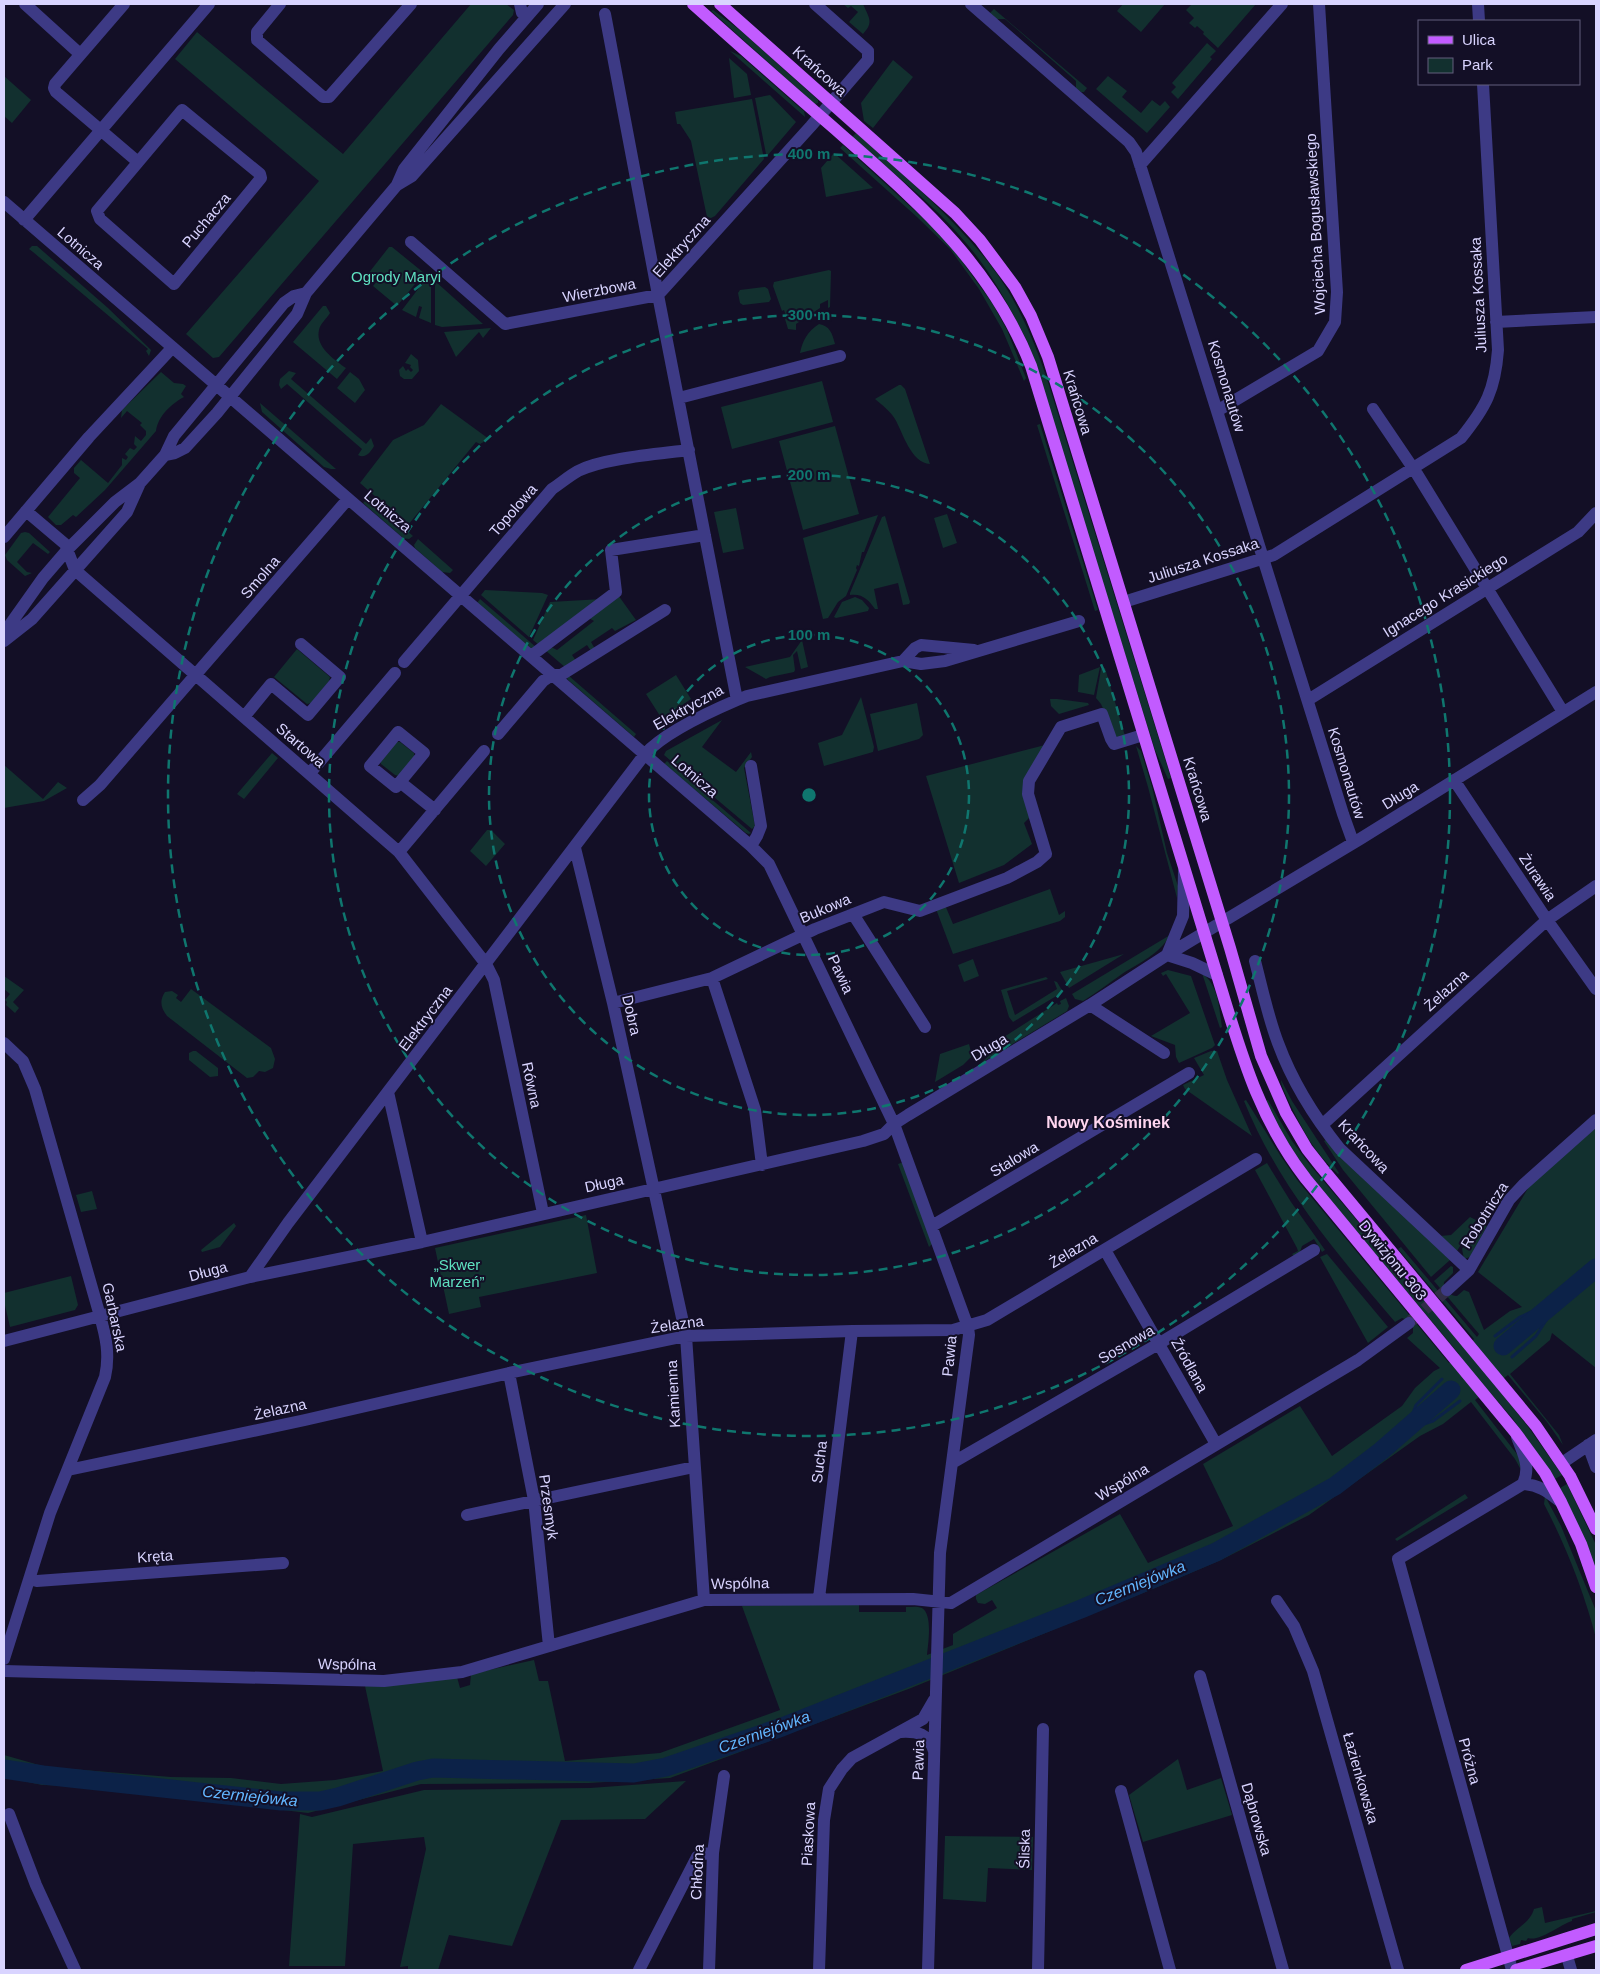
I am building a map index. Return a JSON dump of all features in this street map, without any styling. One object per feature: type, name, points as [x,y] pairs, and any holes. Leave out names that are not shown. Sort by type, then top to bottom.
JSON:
[{"type":"main road","points":[[693,4],[926,211],[947,233],[980,274],[1012,324],[1033,373],[1205,932]]},
{"type":"main road","name":"Krańcowa","points":[[720,4],[955,213],[1001,266],[1031,316],[1048,358],[1222,922]]},
{"type":"main road","name":"Dywizjonu 303","points":[[1222,922],[1261,1056],[1279,1100],[1294,1128],[1322,1168],[1536,1426],[1562,1463],[1596,1529]]},
{"type":"main road","name":"Dywizjonu 303","points":[[1205,932],[1245,1066],[1262,1110],[1275,1135],[1306,1179],[1516,1432],[1545,1473],[1561,1502],[1581,1544],[1596,1587]]},
{"type":"main road","points":[[1466,1970],[1510,1964],[1596,1929]]},
{"type":"main road","points":[[1516,1970],[1596,1946]]},
{"type":"street","points":[[25,4],[80,54]]},
{"type":"street","points":[[124,4],[80,54],[55,84],[54,88],[56,92],[138,162]]},
{"type":"street","points":[[24,220],[209,4]]},
{"type":"street","points":[[280,4],[257,32],[257,40],[323,97],[329,97],[411,4]]},
{"type":"street","points":[[165,455],[185,448],[231,397],[296,314],[306,293],[397,185],[404,169],[499,49],[538,4]]},
{"type":"street","points":[[397,185],[412,176],[565,4]]},
{"type":"street","name":"Elektryczna","points":[[250,1277],[288,1222],[645,754],[664,738],[716,709],[737,700],[658,295],[832,103],[868,60],[868,51],[815,4]]},
{"type":"street","name":"Kosmonautów","points":[[971,4],[1129,142],[1136,152],[1353,842]]},
{"type":"street","points":[[1140,165],[1282,4]]},
{"type":"street","name":"Wojciecha Bogusławskiego","points":[[1217,411],[1318,351],[1335,322],[1337,292],[1319,4]]},
{"type":"street","points":[[1478,4],[1479,20]]},
{"type":"street","points":[[499,49],[524,7]]},
{"type":"street","name":"Wierzbowa","points":[[411,242],[505,324],[658,295],[605,14]]},
{"type":"street","name":"Juliusza Kossaka","points":[[1130,600],[1274,555],[1461,438],[1479,415],[1490,394],[1496,371],[1496,322],[1483,85]]},
{"type":"street","name":"Puchacza","points":[[182,110],[260,174],[261,178],[174,284],[100,219],[97,211],[138,162],[182,110]]},
{"type":"street","name":"Lotnicza","points":[[4,202],[750,846]]},
{"type":"street","points":[[4,632],[43,578],[86,528],[140,483],[165,455],[174,436],[284,303],[294,296],[306,293]]},
{"type":"street","points":[[1496,322],[1596,317]]},
{"type":"street","points":[[4,537],[89,437],[172,348]]},
{"type":"street","points":[[679,398],[840,356]]},
{"type":"street","points":[[1373,409],[1413,469],[1563,712]]},
{"type":"street","name":"Topolowa","points":[[404,662],[552,489],[564,480],[579,471],[598,464],[689,450]]},
{"type":"street","points":[[4,641],[32,619],[127,512],[140,483]]},
{"type":"street","name":"Smolna","points":[[83,800],[100,784],[196,675],[348,499]]},
{"type":"street","points":[[26,511],[65,544],[75,570]]},
{"type":"street","name":"Ignacego Krasickiego","points":[[1308,700],[1578,532],[1596,513]]},
{"type":"street","points":[[531,656],[616,592],[611,550],[705,535]]},
{"type":"street","name":"Startowa","points":[[75,570],[399,852],[486,964]]},
{"type":"street","points":[[498,734],[544,681],[552,675],[561,675],[665,610]]},
{"type":"street","points":[[737,700],[747,696],[903,661],[921,664],[945,661],[1079,621]]},
{"type":"street","points":[[244,717],[271,684],[308,715],[340,677],[301,644]]},
{"type":"street","points":[[903,661],[921,645],[979,651]]},
{"type":"street","points":[[310,774],[395,673]]},
{"type":"street","name":"Długa","points":[[4,1341],[250,1277],[422,1242],[862,1142],[884,1134],[894,1124],[1596,692]]},
{"type":"street","name":"Bukowa","points":[[613,1003],[712,978],[804,934],[884,902],[920,911],[1007,878],[1037,862],[1046,854],[1028,794],[1029,781],[1061,728],[1102,714],[1114,744],[1144,735]]},
{"type":"street","points":[[399,852],[484,751]]},
{"type":"street","points":[[750,846],[761,826],[751,766]]},
{"type":"street","name":"Żurawia","points":[[1454,780],[1596,990]]},
{"type":"street","points":[[400,782],[435,810]]},
{"type":"street","name":"Pawia","points":[[750,846],[769,864],[894,1124],[968,1327],[969,1335],[940,1553],[928,1970]]},
{"type":"street","name":"Dobra","points":[[575,848],[613,1003],[654,1189]]},
{"type":"street","points":[[1184,866],[1183,916],[1167,955],[1192,963],[1217,975]]},
{"type":"street","name":"Żelazna","points":[[1322,1125],[1547,920],[1596,886]]},
{"type":"street","points":[[853,914],[925,1027]]},
{"type":"street","name":"Krańcowa","points":[[1254,961],[1277,1042],[1288,1066],[1322,1125],[1340,1149],[1469,1270]]},
{"type":"street","name":"Równa","points":[[486,964],[494,980],[543,1213]]},
{"type":"street","points":[[712,978],[755,1110],[762,1165]]},
{"type":"street","points":[[1090,1005],[1164,1053]]},
{"type":"street","name":"Garbarska","points":[[4,1043],[23,1061],[35,1089],[108,1349],[108,1364],[105,1377],[50,1513],[4,1659]]},
{"type":"street","name":"Stalowa","points":[[932,1226],[1189,1073]]},
{"type":"street","points":[[388,1092],[422,1242]]},
{"type":"street","name":"Robotnicza","points":[[1447,1290],[1469,1270],[1509,1200],[1523,1185],[1596,1120]]},
{"type":"street","name":"Żelazna","points":[[68,1470],[686,1336],[852,1330],[952,1330],[968,1327],[988,1320],[1256,1159]]},
{"type":"street","name":"Kamienna","points":[[654,1189],[686,1336],[704,1600]]},
{"type":"street","name":"Źródlana","points":[[1105,1250],[1160,1343],[1216,1444]]},
{"type":"street","name":"Sosnowa","points":[[952,1463],[1160,1343],[1314,1250]]},
{"type":"street","name":"Wspólna","points":[[4,1672],[384,1681],[462,1672],[704,1600],[913,1598],[951,1603],[959,1600],[1358,1360],[1409,1323]]},
{"type":"street","name":"Sucha","points":[[819,1598],[852,1330]]},
{"type":"street","name":"Przesmyk","points":[[509,1373],[534,1500],[549,1646]]},
{"type":"street","points":[[1516,1432],[1528,1470],[1523,1484],[1546,1489],[1561,1502]]},
{"type":"street","points":[[1562,1463],[1592,1443],[1596,1467]]},
{"type":"street","points":[[467,1515],[694,1467]]},
{"type":"street","name":"Próżna","points":[[1510,1964],[1398,1559],[1523,1484]]},
{"type":"street","name":"Kręta","points":[[30,1578],[37,1581],[283,1563]]},
{"type":"street","name":"Łazienkowska","points":[[1277,1601],[1294,1626],[1313,1671],[1398,1970]]},
{"type":"street","name":"Dąbrowska","points":[[1200,1676],[1283,1970]]},
{"type":"street","name":"Piaskowa","points":[[819,1970],[824,1820],[828,1789],[852,1758],[923,1719],[932,1706],[936,1688]]},
{"type":"street","name":"Śliska","points":[[1038,1970],[1043,1730]]},
{"type":"street","points":[[901,1732],[923,1735],[929,1741],[934,1753]]},
{"type":"street","name":"Chłodna","points":[[709,1970],[713,1853],[724,1776]]},
{"type":"street","points":[[1121,1791],[1170,1970]]},
{"type":"street","points":[[9,1814],[36,1884],[75,1970]]},
{"type":"street","points":[[639,1970],[697,1857],[702,1854],[713,1853]]},
{"type":"street","points":[[1567,1956],[1571,1970]]},
{"type":"green space","points":[[471,4],[506,4],[514,10],[513,15],[219,357],[213,358],[186,334],[319,181],[175,59],[197,32],[343,154]]},
{"type":"green space","points":[[843,4],[863,4],[869,16],[869,23],[863,34],[849,22],[858,12],[851,6],[848,8]]},
{"type":"green space","points":[[1123,4],[1165,4],[1141,32],[1117,11]]},
{"type":"green space","points":[[1192,4],[1256,4],[1218,48],[1203,34],[1204,32],[1197,26],[1195,28],[1189,23],[1194,18],[1186,10]]},
{"type":"green space","points":[[994,9],[1087,88],[1084,92],[1076,88],[1076,81],[1005,19],[996,19],[990,13]]},
{"type":"green space","points":[[713,10],[740,30],[818,100],[818,103],[815,104],[808,98],[711,11]]},
{"type":"green space","points":[[1207,43],[1216,51],[1210,57],[1212,59],[1178,99],[1171,92],[1176,87],[1172,83]]},
{"type":"green space","points":[[730,51],[741,56],[804,111],[805,117]]},
{"type":"green space","points":[[729,58],[747,74],[751,95],[734,98]]},
{"type":"green space","points":[[893,60],[913,77],[873,128],[864,121],[861,103]]},
{"type":"green space","points":[[4,76],[31,100],[12,123],[4,116]]},
{"type":"green space","points":[[1108,76],[1127,91],[1122,97],[1141,113],[1152,100],[1160,106],[1165,101],[1170,107],[1147,133],[1096,89]]},
{"type":"green space","points":[[770,95],[796,122],[768,155],[766,154],[755,98]]},
{"type":"green space","points":[[752,99],[764,159],[715,216],[707,217],[691,141],[680,124],[677,124],[675,112]]},
{"type":"green space","points":[[856,133],[925,195],[974,245],[999,277],[1017,306],[1038,353],[1049,385],[1171,778],[1168,779],[1155,750],[1028,343],[992,279],[966,243],[940,214],[852,137]]},
{"type":"green space","points":[[843,145],[946,239],[992,303],[1007,330],[1026,378],[1024,381],[1002,329],[979,289],[950,249],[840,148]]},
{"type":"green space","points":[[834,153],[873,188],[826,197],[821,168]]},
{"type":"green space","points":[[32,246],[37,246],[108,308],[151,350],[149,356],[146,351],[148,349],[29,249]]},
{"type":"green space","name":"Ogrody Maryi","points":[[389,247],[392,247],[424,273],[397,306],[373,286],[378,280],[371,275],[366,280],[364,279]]},
{"type":"green space","points":[[831,271],[830,307],[828,308],[828,300],[820,304],[820,308],[796,324],[796,330],[788,329],[785,319],[787,318],[784,310],[782,311],[773,286],[774,282]]},
{"type":"green space","points":[[428,276],[431,279],[431,323],[419,318],[422,307],[419,306],[416,317],[402,310]]},
{"type":"green space","points":[[435,281],[483,324],[442,327],[435,325]]},
{"type":"green space","points":[[765,287],[768,289],[771,299],[769,302],[743,305],[740,303],[738,293],[740,290]]},
{"type":"green space","points":[[323,306],[326,306],[330,313],[320,328],[320,342],[327,352],[346,368],[337,379],[293,342]]},
{"type":"green space","points":[[819,324],[826,326],[830,331],[835,344],[800,353],[806,337]]},
{"type":"green space","points":[[491,328],[483,338],[479,332],[456,357],[444,332]]},
{"type":"green space","points":[[411,354],[418,360],[419,371],[412,379],[404,379],[400,376],[399,370],[403,366],[406,371],[408,369],[411,372],[413,370],[410,367],[411,365],[405,363]]},
{"type":"green space","points":[[289,371],[296,373],[291,379],[366,444],[371,438],[374,446],[369,453],[363,456],[358,455],[362,449],[287,384],[281,389],[279,385],[280,379]]},
{"type":"green space","points":[[161,372],[174,383],[186,386],[181,394],[184,397],[166,411],[159,420],[156,431],[105,490],[76,517],[73,515],[61,525],[56,525],[48,517],[80,478],[74,473],[74,468],[81,460],[108,483],[122,465],[122,458],[126,460],[128,457],[125,454],[130,448],[134,450],[137,447],[134,444],[135,436],[141,441],[146,435],[146,431],[140,425],[142,423],[127,411],[121,418],[122,410]]},
{"type":"green space","points":[[350,372],[359,379],[365,390],[355,403],[337,388]]},
{"type":"green space","points":[[822,381],[833,422],[732,449],[721,407]]},
{"type":"green space","points":[[899,385],[905,389],[930,464],[918,459],[908,446],[893,416],[875,399]]},
{"type":"green space","points":[[260,403],[336,469],[324,467],[262,412]]},
{"type":"green space","points":[[441,404],[489,439],[480,444],[476,442],[408,525],[360,483],[393,440],[424,425]]},
{"type":"green space","points":[[1040,424],[1098,610],[1095,611],[1037,425]]},
{"type":"green space","points":[[835,426],[859,514],[803,530],[779,441]]},
{"type":"green space","points":[[369,497],[413,536],[409,539],[403,538],[363,503]]},
{"type":"green space","points":[[736,508],[744,549],[723,553],[714,512]]},
{"type":"green space","points":[[947,514],[957,543],[943,548],[934,518]]},
{"type":"green space","points":[[878,515],[846,596],[838,602],[828,618],[823,619],[803,538]]},
{"type":"green space","points":[[885,516],[910,602],[903,605],[898,583],[874,589],[878,609],[875,609],[865,598],[858,595],[850,595],[850,593],[882,517]]},
{"type":"green space","points":[[21,533],[29,533],[50,552],[48,554],[33,543],[17,562],[27,572],[32,573],[25,576],[7,560],[5,555]]},
{"type":"green space","points":[[418,539],[453,570],[450,573],[442,572],[415,548],[414,545]]},
{"type":"green space","points":[[485,590],[542,593],[548,595],[529,637],[481,595]]},
{"type":"green space","points":[[618,595],[636,620],[615,631],[612,628],[591,642],[595,649],[591,651],[587,645],[572,655],[576,661],[566,668],[545,650],[549,646],[557,650],[594,621],[587,617]]},
{"type":"green space","points":[[855,597],[862,600],[869,608],[868,611],[834,617],[842,602]]},
{"type":"green space","points":[[480,599],[537,648],[529,648],[477,603]]},
{"type":"green space","points":[[602,599],[539,645],[533,640],[550,602]]},
{"type":"green space","points":[[802,640],[808,667],[801,669],[797,651],[793,655],[794,672],[766,679],[745,667],[790,657]]},
{"type":"green space","points":[[297,649],[330,677],[329,681],[311,703],[307,704],[274,677]]},
{"type":"green space","points":[[1100,667],[1094,695],[1078,692],[1079,675]]},
{"type":"green space","points":[[1105,668],[1125,736],[1117,739],[1101,704],[1096,698],[1101,669]]},
{"type":"green space","points":[[676,675],[691,699],[662,719],[646,694]]},
{"type":"green space","points":[[569,676],[636,734],[634,737],[567,679]]},
{"type":"green space","points":[[861,697],[874,747],[873,752],[824,766],[818,743],[842,735]]},
{"type":"green space","points":[[1050,699],[1088,703],[1089,705],[1059,714],[1051,706]]},
{"type":"green space","points":[[917,703],[923,735],[919,739],[878,751],[870,714]]},
{"type":"green space","points":[[722,720],[702,747],[736,772],[751,752],[752,757],[744,768],[755,826],[752,829],[664,755],[666,751]]},
{"type":"green space","points":[[395,742],[400,742],[414,753],[414,757],[399,776],[381,764],[380,760]]},
{"type":"green space","points":[[1045,745],[1023,787],[1031,816],[1024,823],[1032,844],[1004,865],[959,883],[926,776]]},
{"type":"green space","points":[[1136,746],[1141,751],[1152,787],[1167,853],[1178,886],[1177,898],[1148,787]]},
{"type":"green space","points":[[272,753],[278,758],[244,799],[237,794]]},
{"type":"green space","points":[[667,761],[751,833],[746,833],[664,764]]},
{"type":"green space","points":[[4,765],[43,799],[58,782],[67,788],[44,801],[4,808]]},
{"type":"green space","points":[[487,830],[491,830],[505,844],[486,866],[470,851]]},
{"type":"green space","points":[[1050,889],[1059,915],[1065,911],[1065,917],[1060,921],[953,954],[936,909],[945,905],[953,924]]},
{"type":"green space","points":[[1170,935],[1166,942],[1149,958],[1083,1001],[1075,999],[1072,994]]},
{"type":"green space","points":[[1124,954],[1069,988],[1060,972]]},
{"type":"green space","points":[[973,959],[979,976],[964,982],[958,965]]},
{"type":"green space","points":[[1168,970],[1191,976],[1215,1045],[1179,1063],[1176,1057],[1175,1045],[1151,1036],[1190,1013],[1166,974],[1163,976],[1161,973]]},
{"type":"green space","points":[[1202,973],[1208,978],[1215,991],[1222,1027],[1220,1028]]},
{"type":"green space","points":[[4,976],[24,990],[13,1002],[19,1008],[15,1013],[6,1005],[7,1002],[5,1000],[10,994],[4,989]]},
{"type":"green space","points":[[1046,977],[1048,979],[1007,991],[1015,1015],[1057,989],[1054,981],[1057,982],[1063,992],[1013,1022],[1009,1017],[1001,990]]},
{"type":"green space","points":[[191,989],[271,1048],[275,1059],[273,1068],[265,1072],[259,1071],[253,1077],[247,1078],[167,1016],[162,1004],[165,992],[172,991],[178,995],[176,998],[181,1002]]},
{"type":"green space","points":[[1066,998],[1069,1006],[1067,1011],[980,1064],[999,1046],[996,1042],[1057,1003],[1058,1005],[1061,1004],[1060,1001]]},
{"type":"green space","points":[[969,1044],[972,1056],[963,1065],[935,1082],[940,1054]]},
{"type":"green space","points":[[196,1051],[218,1068],[218,1076],[210,1077],[189,1060],[189,1053]]},
{"type":"green space","points":[[1211,1051],[1217,1051],[1227,1080],[1252,1136],[1185,1089],[1183,1085],[1204,1075],[1194,1058]]},
{"type":"green space","points":[[1281,1080],[1338,1174],[1322,1158],[1310,1141],[1289,1102]]},
{"type":"green space","points":[[1246,1100],[1298,1181],[1449,1363],[1459,1354],[1305,1170],[1289,1146],[1265,1101],[1268,1100],[1292,1141],[1310,1165],[1465,1348],[1474,1339],[1398,1249],[1401,1247],[1477,1337],[1479,1334],[1434,1281],[1451,1266],[1453,1267],[1453,1273],[1444,1282],[1446,1290],[1451,1295],[1457,1296],[1464,1290],[1469,1292],[1484,1330],[1510,1311],[1522,1307],[1478,1272],[1530,1185],[1596,1127],[1596,1368],[1552,1333],[1550,1340],[1510,1374],[1559,1435],[1563,1445],[1547,1422],[1508,1375],[1495,1385],[1529,1428],[1562,1475],[1555,1479],[1513,1419],[1488,1390],[1475,1400],[1520,1458],[1521,1470],[1515,1459],[1471,1402],[1443,1424],[1420,1436],[1309,1515],[1221,1560],[911,1688],[670,1778],[589,1783],[421,1784],[308,1813],[83,1786],[42,1785],[4,1777],[4,1755],[46,1767],[171,1777],[231,1778],[281,1784],[335,1780],[383,1771],[365,1686],[457,1677],[460,1688],[470,1685],[471,1674],[534,1660],[539,1681],[548,1681],[565,1761],[660,1753],[780,1710],[742,1606],[859,1603],[859,1612],[906,1612],[906,1607],[920,1607],[928,1617],[929,1623],[927,1655],[953,1645],[953,1634],[997,1608],[992,1600],[985,1604],[978,1603],[976,1595],[1120,1514],[1148,1563],[1233,1526],[1203,1464],[1300,1406],[1332,1456],[1402,1406],[1415,1388],[1440,1368],[1407,1338],[1413,1333],[1413,1326],[1402,1318],[1395,1322],[1310,1217],[1291,1190],[1258,1132],[1244,1101]]},
{"type":"green space","points":[[1327,1139],[1450,1260],[1431,1277],[1343,1170],[1324,1141]]},
{"type":"green space","points":[[903,1163],[932,1244],[929,1247],[898,1164]]},
{"type":"green space","points":[[1267,1163],[1291,1202],[1325,1250],[1322,1252],[1314,1239],[1302,1246],[1300,1252],[1294,1256],[1292,1254],[1298,1251],[1297,1248],[1255,1170]]},
{"type":"green space","points":[[92,1191],[97,1209],[81,1212],[76,1195]]},
{"type":"green space","name":"„Skwer Marzeń”","points":[[586,1215],[597,1273],[479,1297],[481,1307],[449,1314],[435,1248]]},
{"type":"green space","points":[[1470,1217],[1476,1220],[1457,1251],[1440,1236],[1451,1235]]},
{"type":"green space","points":[[1478,1222],[1487,1226],[1470,1257],[1464,1259],[1462,1249]]},
{"type":"green space","points":[[234,1223],[236,1226],[220,1247],[202,1252],[201,1250]]},
{"type":"green space","points":[[1327,1254],[1388,1327],[1368,1343],[1320,1257]]},
{"type":"green space","points":[[71,1276],[78,1305],[75,1310],[10,1327],[4,1293]]},
{"type":"green space","points":[[1567,1484],[1596,1545],[1596,1569],[1560,1488]]},
{"type":"green space","points":[[1465,1494],[1468,1498],[1397,1541],[1395,1539]]},
{"type":"green space","points":[[1545,1496],[1561,1526],[1596,1611],[1596,1638],[1574,1570],[1544,1504]]},
{"type":"green space","points":[[1178,1759],[1187,1790],[1221,1778],[1232,1815],[1143,1842],[1129,1795]]},
{"type":"green space","points":[[686,1781],[645,1819],[561,1820],[512,1946],[449,1935],[438,1970],[408,1970],[408,1966],[400,1967],[426,1849],[424,1837],[353,1844],[345,1966],[289,1966],[300,1814],[312,1817],[424,1790],[590,1788]]},
{"type":"green space","points":[[945,1836],[1033,1837],[1032,1870],[988,1868],[986,1902],[943,1899]]},
{"type":"green space","points":[[1542,1907],[1545,1923],[1596,1912],[1572,1919],[1572,1921],[1538,1938],[1528,1938],[1526,1941],[1521,1940],[1520,1944],[1512,1946],[1509,1938],[1512,1934],[1530,1918],[1534,1909]]},
{"type":"waterway","name":"Czerniejówka","points":[[1503,1346],[1596,1268]]},
{"type":"waterway","points":[[1495,1336],[1520,1317],[1558,1300]]},
{"type":"waterway","points":[[1512,1357],[1536,1336],[1559,1300]]},
{"type":"waterway","points":[[1407,1429],[1416,1405],[1442,1379]]},
{"type":"waterway","name":"Czerniejówka","points":[[4,1769],[281,1801],[320,1801],[417,1771],[433,1768],[634,1773],[666,1767],[782,1727],[1081,1609],[1216,1552],[1335,1486],[1381,1451],[1451,1390]]},
{"type":"waterway","points":[[1408,1429],[1433,1421],[1460,1401]]},
{"type":"tunnel","points":[[1411,1321],[1447,1290]]},
{"type":"district","name":"Nowy Kośminek","points":[[1108,1122]]}]
